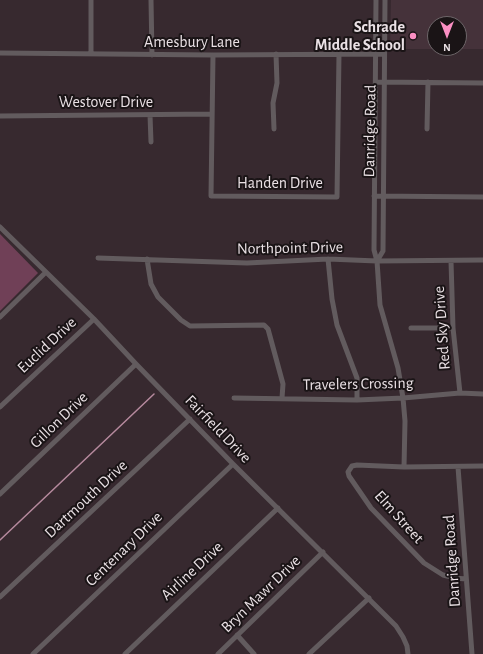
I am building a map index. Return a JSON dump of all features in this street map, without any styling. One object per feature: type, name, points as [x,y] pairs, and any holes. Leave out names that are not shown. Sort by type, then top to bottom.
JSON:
[{"type":"street","points":[[91,0],[91,53]]},
{"type":"street","points":[[151,0],[152,55]]},
{"type":"street","name":"Danridge Road","points":[[376,0],[374,250],[377,261],[380,305],[398,368],[403,398],[405,421],[404,467]]},
{"type":"street","name":"Danridge Road","points":[[377,261],[382,251],[385,0]]},
{"type":"street","name":"Amesbury Lane","points":[[0,53],[152,55],[384,54]]},
{"type":"street","points":[[274,129],[273,103],[277,83],[276,54]]},
{"type":"street","name":"Handen Drive","points":[[212,114],[211,196],[337,197],[339,54]]},
{"type":"street","points":[[212,114],[213,55]]},
{"type":"street","points":[[376,82],[483,83]]},
{"type":"street","points":[[427,129],[428,82]]},
{"type":"street","name":"Westover Drive","points":[[0,116],[212,114]]},
{"type":"street","points":[[150,115],[151,142]]},
{"type":"street","points":[[374,196],[483,197]]},
{"type":"street","name":"Fairfield Drive","points":[[0,227],[94,319],[233,464],[396,626],[403,637],[408,654]]},
{"type":"street","name":"Northpoint Drive","points":[[98,258],[247,263],[328,259],[377,261],[483,260]]},
{"type":"street","points":[[328,259],[332,299],[337,325],[357,378],[357,400]]},
{"type":"street","points":[[147,260],[151,284],[158,297],[181,320],[190,326],[264,325],[268,329],[283,384],[282,398]]},
{"type":"street","name":"Red Sky Drive","points":[[451,261],[453,328],[460,393]]},
{"type":"street","points":[[0,317],[46,273]]},
{"type":"street","name":"Euclid Drive","points":[[0,407],[94,319]]},
{"type":"street","points":[[411,328],[453,328]]},
{"type":"street","name":"Gillon Drive","points":[[0,494],[136,364]]},
{"type":"street","name":"Travelers Crossing","points":[[234,398],[357,400],[460,393],[483,394]]},
{"type":"street","name":"Dartmouth Drive","points":[[0,597],[190,419]]},
{"type":"street","name":"Centenary Drive","points":[[34,654],[233,464]]},
{"type":"street","name":"Elm Street","points":[[404,467],[357,465],[350,468],[348,472],[371,508],[424,563],[443,575],[455,578],[466,578]]},
{"type":"street","points":[[404,467],[483,466]]},
{"type":"street","name":"Danridge Road","points":[[458,467],[472,654]]},
{"type":"street","name":"Airline Drive","points":[[125,654],[278,508]]},
{"type":"street","name":"Bryn Mawr Drive","points":[[218,654],[323,552]]},
{"type":"street","points":[[309,654],[369,598]]},
{"type":"street","points":[[237,635],[254,654]]},
{"type":"shaded area","name":"Schrade Middle School","points":[[391,0],[483,0],[483,49],[467,49],[467,16],[427,16],[427,49],[390,49]]},
{"type":"shaded area","points":[[0,234],[38,273],[0,311]]},
{"type":"waterway","points":[[0,540],[154,394]]},
{"type":"place","name":"Schrade Middle School","points":[[413,36]]}]
